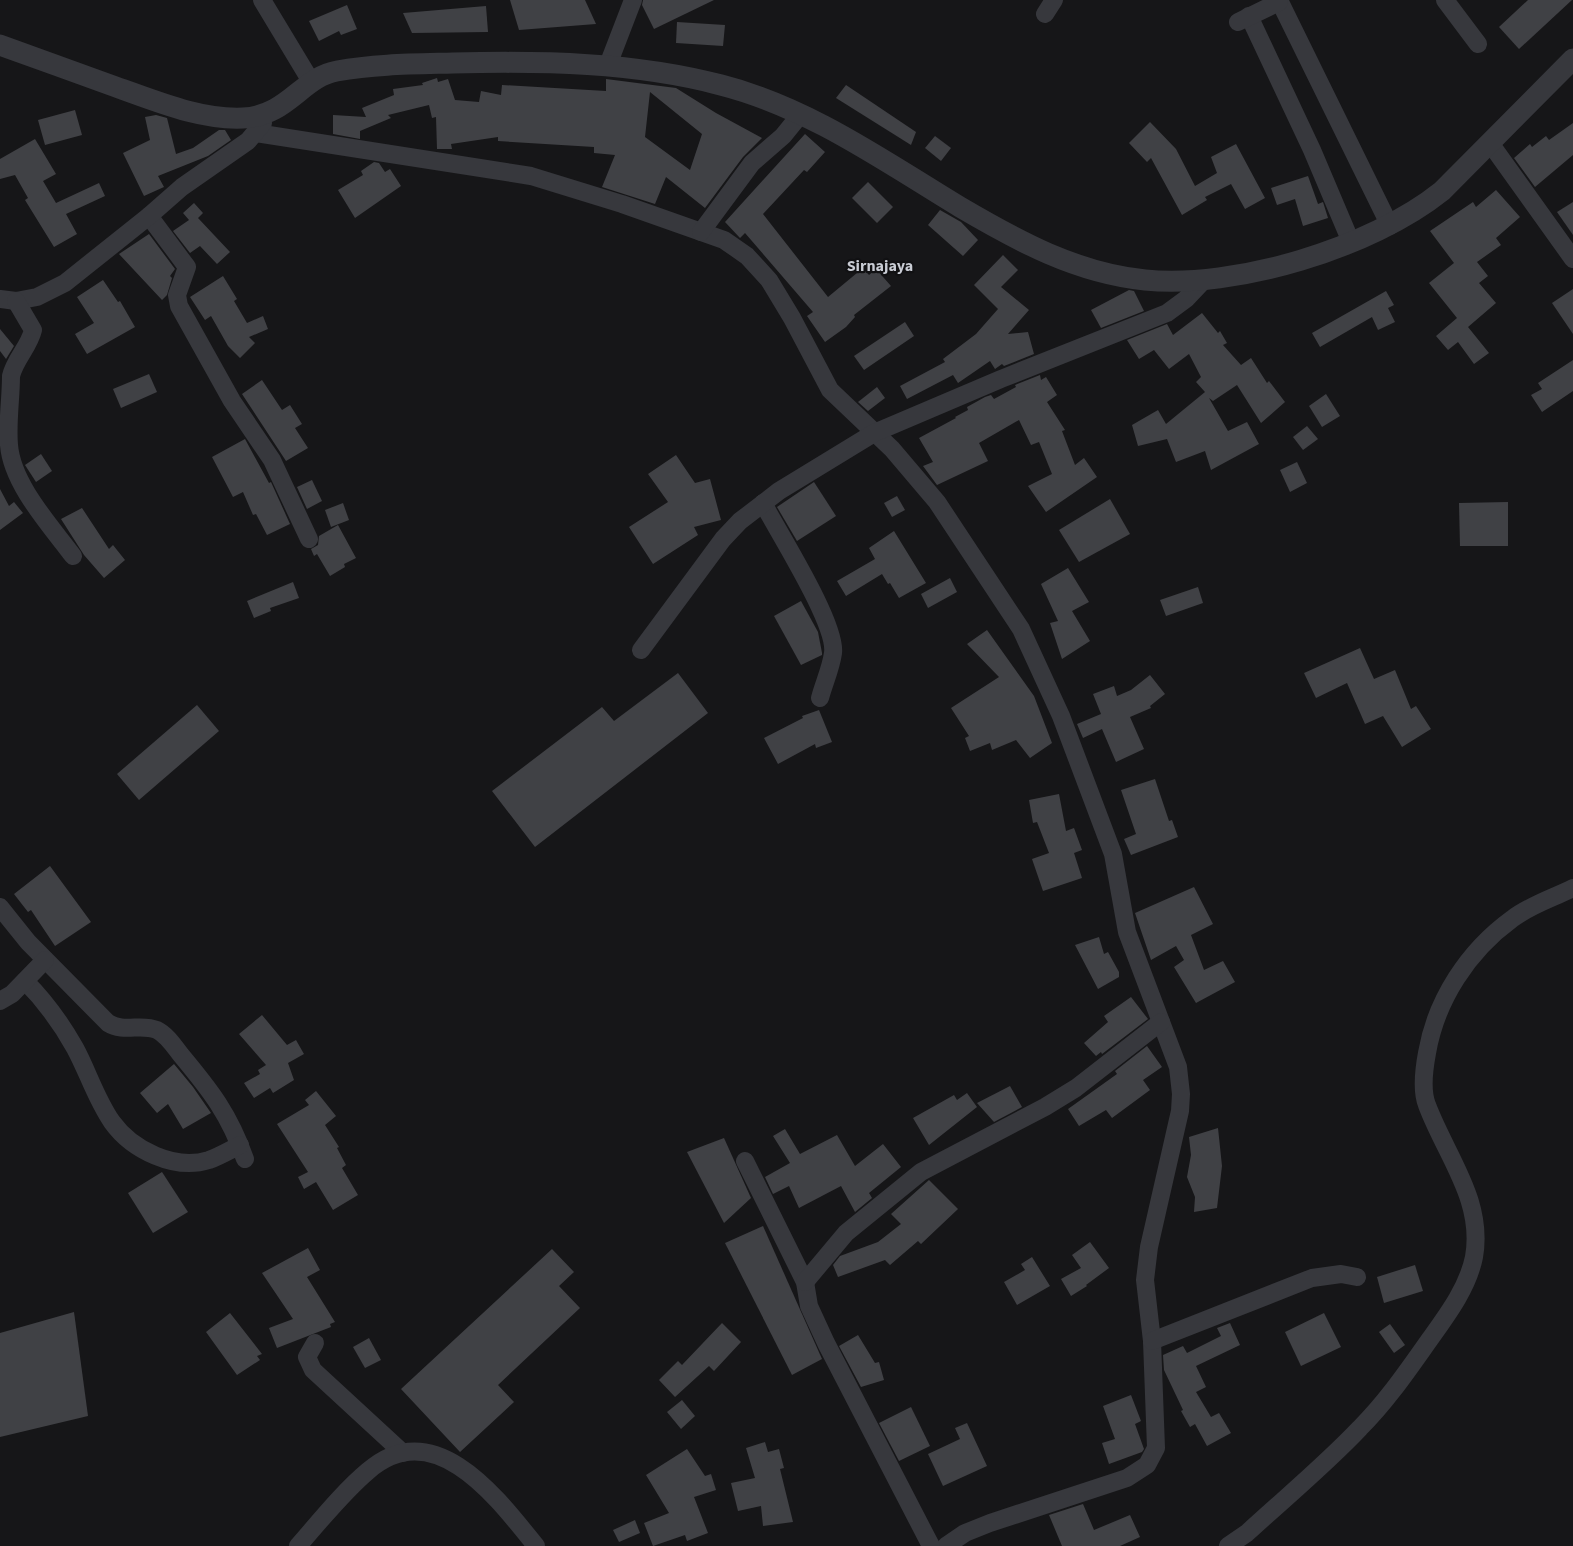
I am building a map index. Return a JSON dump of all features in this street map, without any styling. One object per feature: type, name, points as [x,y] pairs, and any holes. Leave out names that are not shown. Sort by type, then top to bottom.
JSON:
[{"type":"street","points":[[262,0],[312,83]]},
{"type":"street","points":[[608,65],[633,0]]},
{"type":"street","points":[[1445,0],[1478,44]]},
{"type":"street","points":[[1351,242],[1312,150],[1244,19],[1279,1],[1390,226]]},
{"type":"street","points":[[0,45],[136,94],[206,115],[242,118],[273,111]]},
{"type":"street","points":[[8,300],[36,297],[65,283],[182,187],[240,147],[256,133],[273,111],[331,72],[382,66],[478,62],[608,65],[722,85],[800,115],[853,142],[1008,235],[1052,256],[1087,269],[1142,280],[1204,280],[1254,272],[1287,264],[1351,242],[1390,226],[1426,204],[1442,191],[1573,59]]},
{"type":"street","points":[[701,232],[752,163],[783,136],[800,115]]},
{"type":"street","points":[[256,133],[524,174],[622,204],[735,246],[762,273],[792,318],[820,376],[830,390],[906,464],[937,502],[999,594],[1034,655],[1062,716],[1113,854],[1127,932],[1178,1067],[1181,1094],[1176,1131],[1149,1247],[1146,1280],[1158,1437],[1156,1448],[1147,1465],[1127,1478],[990,1523],[965,1533],[946,1546]]},
{"type":"street","points":[[1490,143],[1573,259]]},
{"type":"street","points":[[149,216],[187,267],[177,294],[179,306],[232,401],[272,460],[309,539]]},
{"type":"street","points":[[641,650],[723,539],[740,521],[762,504],[874,433],[1167,313],[1186,299],[1204,280]]},
{"type":"street","points":[[8,300],[33,330],[31,339],[12,368],[10,376],[8,437],[12,462],[20,481],[72,556]]},
{"type":"street","points":[[762,504],[807,584],[828,630],[834,651],[820,698]]},
{"type":"street","points":[[1228,1546],[1247,1532],[1359,1430],[1407,1371],[1455,1304],[1474,1258],[1476,1224],[1469,1196],[1458,1169],[1426,1103],[1424,1072],[1437,1013],[1446,992],[1458,975],[1511,919],[1529,908],[1573,888]]},
{"type":"street","points":[[0,907],[13,925],[45,960],[108,1024],[121,1029],[152,1029],[167,1038],[224,1109],[242,1152],[207,1160],[186,1162],[164,1159],[141,1150],[125,1138],[99,1100],[86,1069],[58,1021],[43,998],[25,981]]},
{"type":"street","points":[[0,1001],[12,994],[45,960]]},
{"type":"street","points":[[805,1282],[846,1233],[921,1172],[1068,1093],[1160,1022]]},
{"type":"street","points":[[745,1161],[805,1282],[809,1306],[826,1343],[932,1546]]},
{"type":"street","points":[[1152,1341],[1312,1278],[1341,1274],[1357,1277]]},
{"type":"street","points":[[314,1343],[307,1356],[313,1370],[403,1453]]},
{"type":"street","points":[[298,1546],[368,1470],[391,1457],[403,1453],[435,1454],[456,1464],[494,1494],[536,1546]]},
{"type":"building","points":[[510,0],[585,0],[596,24],[519,30]]},
{"type":"building","points":[[643,0],[714,0],[654,29],[642,5]]},
{"type":"building","points":[[1528,0],[1572,0],[1519,49],[1499,27]]},
{"type":"building","points":[[347,5],[357,29],[341,35],[339,31],[319,41],[309,21]]},
{"type":"building","points":[[486,6],[488,32],[412,33],[403,13]]},
{"type":"building","points":[[677,22],[725,25],[723,46],[676,43]]},
{"type":"building","points":[[437,78],[438,82],[448,79],[455,100],[479,102],[481,91],[501,95],[502,85],[606,91],[606,79],[676,88],[716,113],[762,138],[743,157],[705,208],[666,177],[655,204],[602,187],[615,155],[594,153],[594,147],[498,141],[498,137],[451,144],[452,149],[437,149],[436,117],[432,118],[429,105],[388,115],[391,118],[360,131],[360,139],[333,134],[333,115],[366,117],[362,108],[394,95],[393,89],[423,85],[422,83]],"holes":[[[650,92],[702,134],[690,170],[645,137]]]},
{"type":"building","points":[[846,85],[916,132],[911,145],[836,98]]},
{"type":"building","points":[[75,110],[82,135],[45,145],[38,120]]},
{"type":"building","points":[[156,115],[167,118],[176,154],[193,148],[219,130],[225,130],[231,140],[208,156],[158,176],[164,187],[144,196],[123,153],[150,140],[145,117]]},
{"type":"building","points":[[1150,122],[1176,149],[1195,186],[1217,173],[1211,157],[1236,144],[1265,198],[1245,209],[1231,184],[1205,197],[1207,200],[1182,215],[1151,158],[1147,162],[1129,143]]},
{"type":"building","points":[[1573,123],[1573,155],[1535,187],[1514,158],[1530,144],[1532,147],[1546,136],[1549,140]]},
{"type":"building","points":[[805,134],[825,152],[807,172],[804,170],[763,214],[828,297],[863,268],[869,275],[876,269],[891,286],[854,315],[855,317],[846,327],[825,342],[807,316],[813,312],[745,233],[740,238],[725,222]]},
{"type":"building","points":[[935,136],[951,148],[941,161],[925,148]]},
{"type":"building","points":[[35,139],[56,174],[43,181],[56,203],[99,183],[105,196],[66,214],[77,234],[54,247],[25,200],[28,198],[15,175],[0,179],[0,159]]},
{"type":"building","points":[[374,162],[379,163],[385,172],[390,169],[401,186],[355,218],[338,190],[363,175],[361,171]]},
{"type":"building","points":[[1308,176],[1318,204],[1323,202],[1328,218],[1303,226],[1295,199],[1277,205],[1271,188]]},
{"type":"building","points":[[868,182],[893,207],[877,223],[852,198]]},
{"type":"building","points":[[1496,190],[1520,217],[1496,238],[1501,245],[1477,262],[1488,276],[1479,283],[1496,303],[1468,327],[1489,353],[1474,364],[1458,342],[1448,350],[1436,336],[1457,318],[1429,283],[1454,263],[1430,231],[1473,202],[1476,207]]},
{"type":"building","points":[[1573,202],[1573,235],[1557,212]]},
{"type":"building","points":[[194,203],[203,213],[198,218],[230,252],[217,264],[200,246],[190,253],[173,231],[189,220],[183,213]]},
{"type":"building","points":[[940,210],[961,222],[978,240],[963,256],[928,225]]},
{"type":"building","points":[[149,234],[175,269],[170,276],[172,278],[167,295],[162,300],[119,254]]},
{"type":"building","points":[[1003,255],[1018,270],[1001,287],[1029,310],[1008,334],[1028,332],[1034,354],[1004,366],[1002,364],[995,369],[990,361],[958,383],[953,375],[907,399],[900,386],[945,362],[943,359],[976,334],[998,309],[974,285]]},
{"type":"building","points":[[223,276],[237,299],[234,301],[247,323],[263,316],[268,329],[249,337],[255,343],[240,358],[228,346],[211,316],[205,320],[190,297]]},
{"type":"building","points":[[103,280],[118,302],[120,301],[135,327],[87,354],[75,334],[94,323],[77,297]]},
{"type":"building","points":[[1573,289],[1573,334],[1552,303]]},
{"type":"building","points":[[1129,290],[1134,291],[1144,311],[1101,328],[1091,310]]},
{"type":"building","points":[[1386,291],[1394,305],[1388,308],[1395,322],[1378,330],[1372,317],[1320,347],[1312,333]]},
{"type":"building","points":[[1202,313],[1218,333],[1220,331],[1227,343],[1223,345],[1241,365],[1251,358],[1267,383],[1269,381],[1285,402],[1261,423],[1237,385],[1213,401],[1209,398],[1228,431],[1247,422],[1259,444],[1211,470],[1205,451],[1176,462],[1167,439],[1138,446],[1132,425],[1158,410],[1166,424],[1205,392],[1196,382],[1201,377],[1189,354],[1169,369],[1154,350],[1139,359],[1127,340],[1167,324],[1173,335]]},
{"type":"building","points":[[905,322],[914,336],[864,370],[854,356]]},
{"type":"building","points":[[0,329],[14,346],[6,359],[0,351]]},
{"type":"building","points":[[1573,360],[1573,391],[1542,412],[1531,395],[1542,389],[1538,383]]},
{"type":"building","points":[[149,374],[157,392],[121,408],[113,389]]},
{"type":"building","points":[[1040,375],[1041,380],[1046,377],[1057,395],[1047,402],[1065,430],[1062,431],[1075,465],[1084,458],[1097,477],[1046,512],[1028,486],[1052,474],[1039,442],[1031,445],[1019,420],[979,443],[988,461],[937,485],[923,466],[933,462],[919,438],[956,418],[968,410],[967,407],[985,397],[991,395],[994,399],[1016,387],[1015,385]]},
{"type":"building","points":[[262,380],[282,410],[290,405],[302,424],[295,428],[308,448],[286,461],[242,394]]},
{"type":"building","points":[[877,387],[885,398],[868,411],[858,402]]},
{"type":"building","points":[[1326,394],[1340,416],[1322,427],[1309,406]]},
{"type":"building","points":[[1307,426],[1318,439],[1303,450],[1293,437]]},
{"type":"building","points":[[245,439],[269,483],[271,482],[290,524],[267,535],[256,514],[253,515],[243,492],[233,497],[212,457]]},
{"type":"building","points":[[41,454],[52,471],[36,482],[25,465]]},
{"type":"building","points":[[676,455],[695,483],[710,479],[721,520],[694,527],[698,535],[653,564],[629,527],[668,502],[648,474]]},
{"type":"building","points":[[1297,462],[1307,483],[1290,492],[1280,470]]},
{"type":"building","points":[[312,480],[322,501],[307,509],[297,487]]},
{"type":"building","points":[[814,482],[836,516],[797,541],[777,507]]},
{"type":"building","points":[[0,489],[9,506],[14,502],[23,513],[0,530]]},
{"type":"building","points":[[897,496],[905,510],[892,517],[884,503]]},
{"type":"building","points":[[1110,499],[1130,534],[1079,562],[1059,530]]},
{"type":"building","points":[[1508,502],[1508,546],[1460,546],[1459,503]]},
{"type":"building","points":[[343,503],[349,520],[331,527],[325,510]]},
{"type":"building","points":[[82,508],[109,549],[113,545],[125,560],[104,578],[84,555],[61,519]]},
{"type":"building","points":[[338,525],[356,558],[344,564],[345,567],[330,576],[317,554],[314,556],[311,549],[318,545],[319,536]]},
{"type":"building","points":[[894,531],[926,583],[899,598],[882,574],[846,596],[837,581],[875,559],[869,548]]},
{"type":"building","points":[[1068,568],[1089,602],[1072,611],[1090,641],[1062,659],[1050,623],[1058,621],[1041,584]]},
{"type":"building","points":[[950,578],[957,592],[928,608],[921,594]]},
{"type":"building","points":[[293,582],[299,598],[270,608],[271,611],[254,618],[247,601]]},
{"type":"building","points":[[1198,587],[1203,603],[1166,616],[1160,600]]},
{"type":"building","points":[[801,601],[818,632],[822,655],[801,665],[774,616]]},
{"type":"building","points":[[987,630],[1034,696],[1052,743],[1030,758],[1016,740],[992,750],[990,743],[970,751],[965,738],[969,736],[951,708],[999,677],[967,644]]},
{"type":"building","points":[[1360,648],[1374,679],[1395,670],[1411,709],[1416,706],[1431,729],[1402,747],[1383,716],[1365,724],[1347,683],[1316,698],[1304,673]]},
{"type":"building","points":[[678,673],[708,713],[535,847],[492,791],[602,707],[614,721]]},
{"type":"building","points":[[1150,675],[1165,694],[1150,706],[1151,708],[1130,717],[1144,749],[1116,762],[1102,729],[1083,738],[1077,724],[1101,714],[1093,694],[1114,686],[1117,696],[1131,690]]},
{"type":"building","points":[[197,705],[219,731],[139,800],[117,774]]},
{"type":"building","points":[[819,710],[832,742],[816,748],[815,744],[778,764],[764,738],[803,718],[802,716]]},
{"type":"building","points":[[1155,779],[1169,821],[1172,820],[1178,837],[1131,855],[1124,839],[1136,834],[1121,790]]},
{"type":"building","points":[[1059,794],[1066,831],[1074,828],[1082,850],[1074,853],[1082,878],[1043,891],[1032,859],[1049,853],[1037,822],[1033,823],[1029,800]]},
{"type":"building","points":[[50,866],[91,922],[55,946],[31,910],[28,912],[14,894]]},
{"type":"building","points":[[1194,887],[1213,924],[1191,935],[1204,970],[1223,961],[1235,982],[1196,1003],[1174,967],[1184,960],[1176,946],[1151,960],[1135,913]]},
{"type":"building","points":[[1099,937],[1104,954],[1108,952],[1119,972],[1119,977],[1098,989],[1075,945]]},
{"type":"building","points":[[1131,997],[1148,1019],[1102,1054],[1101,1052],[1096,1056],[1084,1043],[1108,1022],[1104,1016]]},
{"type":"building","points":[[262,1015],[287,1045],[296,1040],[304,1054],[288,1063],[294,1080],[273,1093],[270,1088],[254,1098],[244,1083],[260,1074],[258,1070],[266,1065],[239,1034]]},
{"type":"building","points":[[1147,1046],[1162,1067],[1143,1080],[1150,1090],[1112,1118],[1106,1110],[1079,1126],[1068,1109],[1117,1074],[1115,1071]]},
{"type":"building","points":[[174,1064],[211,1113],[183,1129],[168,1104],[157,1113],[140,1093]]},
{"type":"building","points":[[1010,1086],[1022,1107],[994,1122],[977,1103]]},
{"type":"building","points":[[316,1091],[336,1116],[325,1125],[339,1147],[337,1148],[346,1165],[342,1168],[358,1195],[333,1210],[316,1182],[304,1189],[298,1177],[308,1172],[277,1124],[309,1105],[305,1100]]},
{"type":"building","points":[[967,1093],[977,1107],[929,1145],[913,1118],[954,1095],[957,1100]]},
{"type":"building","points":[[1218,1128],[1222,1166],[1217,1208],[1194,1212],[1195,1197],[1187,1177],[1191,1155],[1189,1137]]},
{"type":"building","points":[[785,1129],[800,1154],[837,1135],[855,1166],[883,1144],[901,1167],[869,1193],[872,1198],[855,1212],[841,1186],[799,1208],[789,1186],[773,1194],[765,1177],[790,1163],[773,1136]]},
{"type":"building","points":[[724,1138],[751,1198],[724,1223],[687,1152]]},
{"type":"building","points":[[162,1172],[188,1212],[153,1233],[128,1193]]},
{"type":"building","points":[[929,1180],[958,1209],[921,1244],[918,1241],[890,1265],[885,1260],[838,1277],[833,1265],[840,1256],[878,1242],[901,1224],[891,1214]]},
{"type":"building","points":[[763,1226],[822,1359],[792,1375],[725,1243]]},
{"type":"building","points":[[1090,1242],[1109,1268],[1071,1296],[1061,1279],[1081,1268],[1072,1255]]},
{"type":"building","points":[[308,1248],[320,1270],[307,1277],[335,1322],[330,1324],[331,1327],[277,1348],[269,1328],[293,1319],[262,1273]]},
{"type":"building","points":[[552,1249],[574,1272],[559,1286],[580,1308],[498,1385],[514,1402],[460,1452],[401,1389]]},
{"type":"building","points":[[1032,1257],[1050,1286],[1017,1305],[1004,1282],[1025,1270],[1021,1264]]},
{"type":"building","points":[[1415,1265],[1423,1291],[1384,1303],[1377,1277]]},
{"type":"building","points":[[74,1312],[88,1416],[0,1437],[0,1333]]},
{"type":"building","points":[[230,1313],[262,1354],[257,1356],[260,1360],[237,1375],[206,1332]]},
{"type":"building","points":[[1324,1313],[1341,1347],[1301,1366],[1285,1332]]},
{"type":"building","points":[[722,1323],[741,1342],[714,1371],[709,1366],[675,1397],[659,1380],[678,1361],[682,1365]]},
{"type":"building","points":[[1230,1323],[1240,1345],[1196,1366],[1206,1387],[1196,1392],[1211,1417],[1219,1413],[1231,1433],[1207,1446],[1195,1424],[1190,1427],[1181,1411],[1183,1410],[1164,1370],[1163,1355],[1183,1346],[1187,1353],[1221,1336],[1217,1328]]},
{"type":"building","points":[[1390,1324],[1405,1345],[1394,1353],[1379,1332]]},
{"type":"building","points":[[858,1335],[875,1363],[879,1362],[884,1380],[861,1387],[839,1346]]},
{"type":"building","points":[[369,1338],[381,1360],[365,1368],[353,1347]]},
{"type":"building","points":[[1131,1395],[1141,1421],[1135,1424],[1144,1449],[1142,1452],[1109,1464],[1102,1443],[1115,1439],[1103,1406]]},
{"type":"building","points":[[682,1400],[695,1416],[681,1429],[667,1412]]},
{"type":"building","points":[[911,1407],[930,1446],[899,1461],[879,1423]]},
{"type":"building","points":[[967,1423],[987,1466],[943,1486],[928,1454],[960,1439],[955,1428]]},
{"type":"building","points":[[765,1442],[768,1452],[779,1449],[784,1468],[780,1469],[793,1522],[763,1526],[761,1506],[738,1511],[731,1483],[755,1478],[746,1448]]},
{"type":"building","points":[[687,1449],[705,1476],[711,1474],[716,1490],[694,1497],[708,1533],[687,1541],[685,1535],[653,1546],[644,1523],[669,1513],[646,1475]]},
{"type":"building","points":[[1083,1504],[1094,1530],[1130,1515],[1140,1537],[1120,1546],[1062,1546],[1049,1515]]},
{"type":"building","points":[[635,1520],[640,1533],[619,1542],[613,1530]]},
{"type":"district","name":"Sirnajaya","points":[[880,266]]}]
